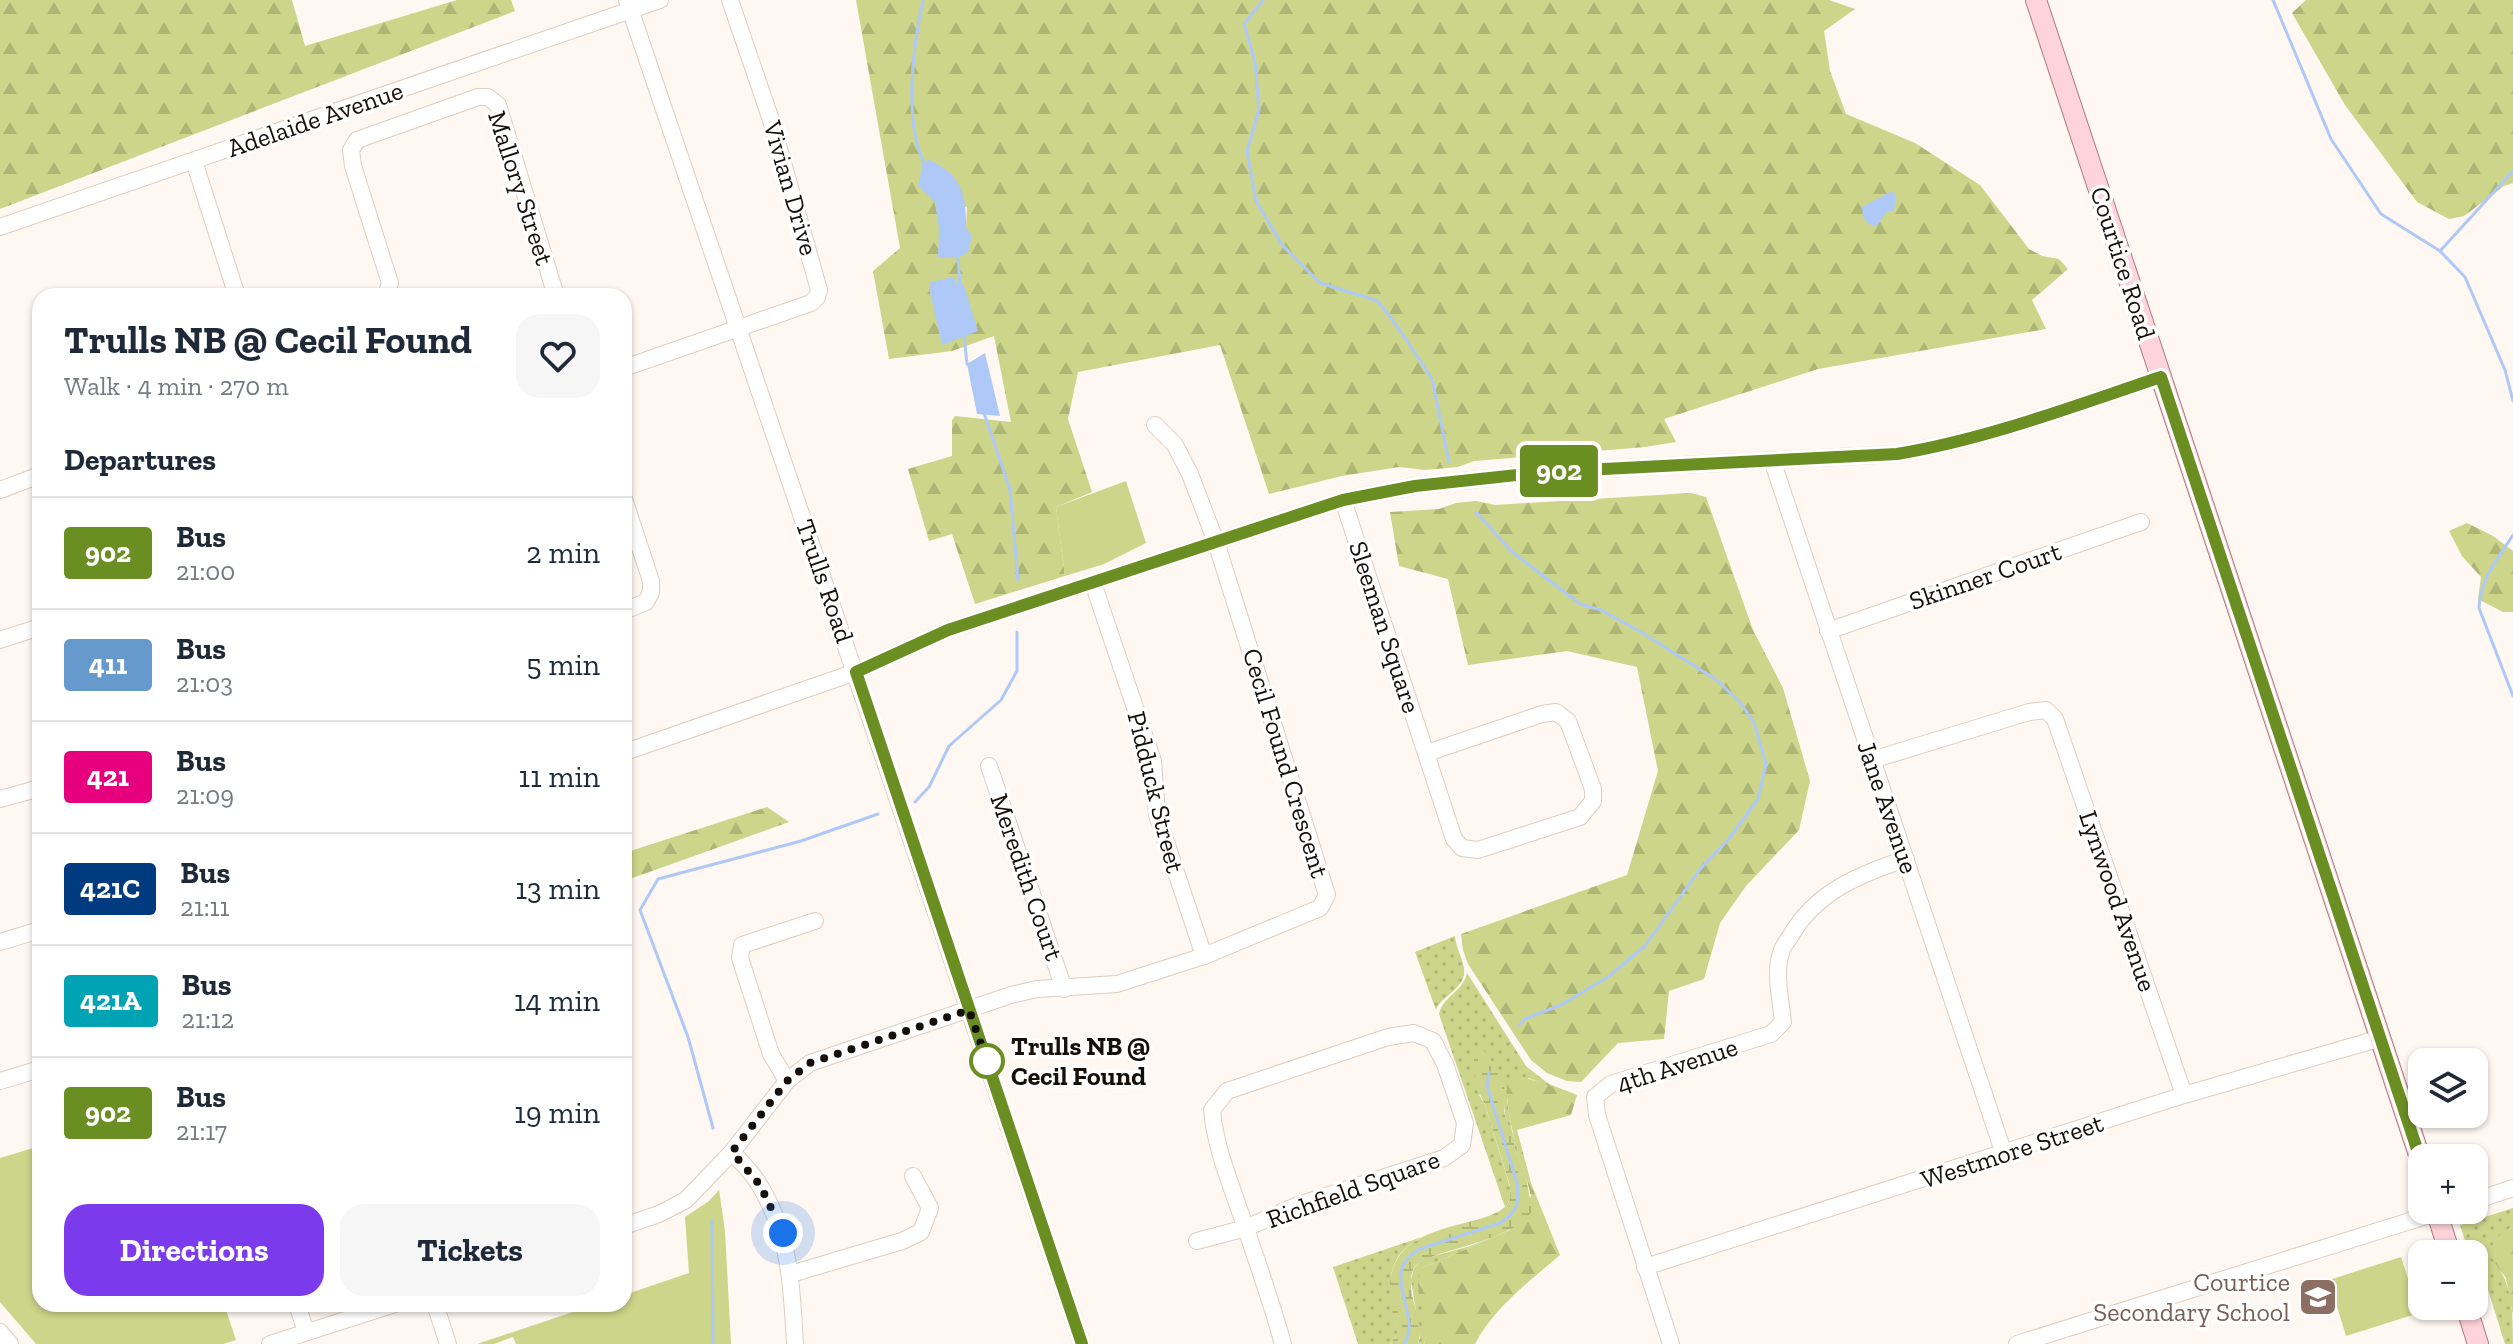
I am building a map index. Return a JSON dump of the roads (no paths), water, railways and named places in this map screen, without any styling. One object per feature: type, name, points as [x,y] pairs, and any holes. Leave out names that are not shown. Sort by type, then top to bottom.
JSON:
[{"type":"main road","name":"Courtice Road","points":[[2036,0],[2415,1144]]},
{"type":"main road","points":[[2470,1320],[2478,1344]]},
{"type":"street","name":"Adelaide Avenue","points":[[0,227],[629,5],[660,0]]},
{"type":"street","name":"Vivian Drive","points":[[632,365],[811,303],[819,290],[770,117],[730,0]]},
{"type":"street","name":"Trulls Road","points":[[629,5],[1082,1344]]},
{"type":"street","name":"Mallory Street","points":[[388,288],[390,283],[353,166],[351,150],[357,140],[478,97],[488,97],[498,105],[554,288]]},
{"type":"street","points":[[194,161],[234,288]]},
{"type":"street","points":[[632,750],[856,672],[948,630],[1343,500],[1415,486],[1545,472],[1897,454],[1941,447],[2161,377]]},
{"type":"street","name":"Cecil Found Crescent","points":[[632,1223],[686,1200],[732,1152],[787,1081],[810,1063],[1011,995],[1037,989],[1117,984],[1204,956],[1320,908],[1327,895],[1216,542],[1190,474],[1175,445],[1155,425]]},
{"type":"street","name":"Jane Avenue","points":[[1772,460],[2004,1154]]},
{"type":"street","points":[[0,490],[32,478]]},
{"type":"street","name":"Sleeman Square","points":[[1343,500],[1454,839],[1462,848],[1478,850],[1580,817],[1593,801],[1593,789],[1568,721],[1556,712],[1427,753]]},
{"type":"street","name":"Skinner Court","points":[[1828,631],[2141,522]]},
{"type":"street","points":[[632,523],[651,581],[651,592],[646,602],[632,608]]},
{"type":"street","name":"Pidduck Street","points":[[1093,583],[1153,761],[1157,815],[1204,956]]},
{"type":"street","points":[[0,640],[32,630]]},
{"type":"street","name":"Lynwood Avenue","points":[[1872,760],[2029,712],[2046,710],[2055,719],[2184,1095]]},
{"type":"street","name":"Meredith Court","points":[[989,766],[1064,989]]},
{"type":"street","points":[[0,799],[32,790]]},
{"type":"street","name":"4th Avenue","points":[[1671,1344],[1597,1115],[1595,1097],[1611,1084],[1771,1034],[1783,1022],[1780,954],[1800,919],[1824,896],[1853,878],[1906,859]]},
{"type":"street","points":[[787,1081],[771,1054],[740,958],[742,945],[815,921]]},
{"type":"street","points":[[0,942],[32,932]]},
{"type":"street","name":"Richfield Square","points":[[1246,1228],[1298,1205],[1444,1158],[1462,1145],[1465,1123],[1445,1064],[1433,1041],[1414,1033],[1388,1037],[1227,1091],[1212,1110],[1214,1137],[1271,1300],[1283,1344]]},
{"type":"street","name":"Westmore Street","points":[[1645,1267],[2184,1095],[2381,1038]]},
{"type":"street","points":[[0,1081],[32,1071]]},
{"type":"street","points":[[732,1152],[760,1185],[783,1233],[791,1274],[795,1344]]},
{"type":"street","points":[[791,1274],[902,1241],[921,1232],[930,1208],[913,1176]]},
{"type":"street","points":[[2488,1196],[2513,1188]]},
{"type":"street","points":[[2017,1344],[2408,1221]]},
{"type":"street","points":[[1197,1241],[1246,1228]]},
{"type":"street","points":[[300,1312],[306,1332]]},
{"type":"street","points":[[270,1344],[370,1312]]},
{"type":"street","points":[[438,1312],[448,1344]]},
{"type":"water","points":[[930,160],[949,172],[963,196],[966,228],[972,235],[968,253],[958,257],[938,258],[939,229],[935,202],[918,186],[923,162]]},
{"type":"water","points":[[1890,192],[1896,193],[1894,211],[1887,211],[1877,226],[1868,224],[1862,207]]},
{"type":"water","points":[[953,277],[957,283],[963,283],[978,331],[942,345],[929,288],[931,282]]},
{"type":"water","points":[[985,353],[1000,416],[977,414],[967,364]]},
{"type":"waterway","points":[[923,0],[913,61],[912,106],[918,147],[925,165]]},
{"type":"waterway","points":[[1263,0],[1244,24],[1255,62],[1259,109],[1247,151],[1256,201],[1282,245],[1320,283],[1378,301],[1401,332],[1432,379],[1449,462]]},
{"type":"waterway","points":[[2273,0],[2331,139],[2381,214],[2440,251],[2465,277],[2505,370],[2513,401]]},
{"type":"waterway","points":[[2440,251],[2513,171]]},
{"type":"waterway","points":[[958,257],[960,285]]},
{"type":"waterway","points":[[964,336],[967,364]]},
{"type":"waterway","points":[[984,413],[1010,490],[1018,580]]},
{"type":"waterway","points":[[1476,512],[1511,551],[1580,604],[1601,610],[1641,632],[1715,679],[1740,702],[1754,723],[1766,764],[1758,799],[1728,840],[1701,868],[1645,946],[1608,977],[1561,1005],[1525,1019],[1519,1025]]},
{"type":"waterway","points":[[2513,535],[2486,578],[2479,608],[2513,696]]},
{"type":"waterway","points":[[915,802],[929,787],[949,746],[1001,700],[1017,671],[1017,632]]},
{"type":"waterway","points":[[713,1128],[688,1037],[640,910],[658,879],[801,841],[878,814]]},
{"type":"waterway","points":[[1404,1344],[1409,1332],[1409,1320],[1401,1282],[1402,1270],[1408,1259],[1420,1249],[1500,1223],[1516,1206],[1517,1183],[1487,1086],[1489,1072]]},
{"type":"waterway","points":[[712,1221],[713,1344]]},
{"type":"place","name":"Trulls NB @ Cecil Found","points":[[987,1061]]},
{"type":"place","name":"Courtice Secondary School","points":[[2318,1297]]}]
